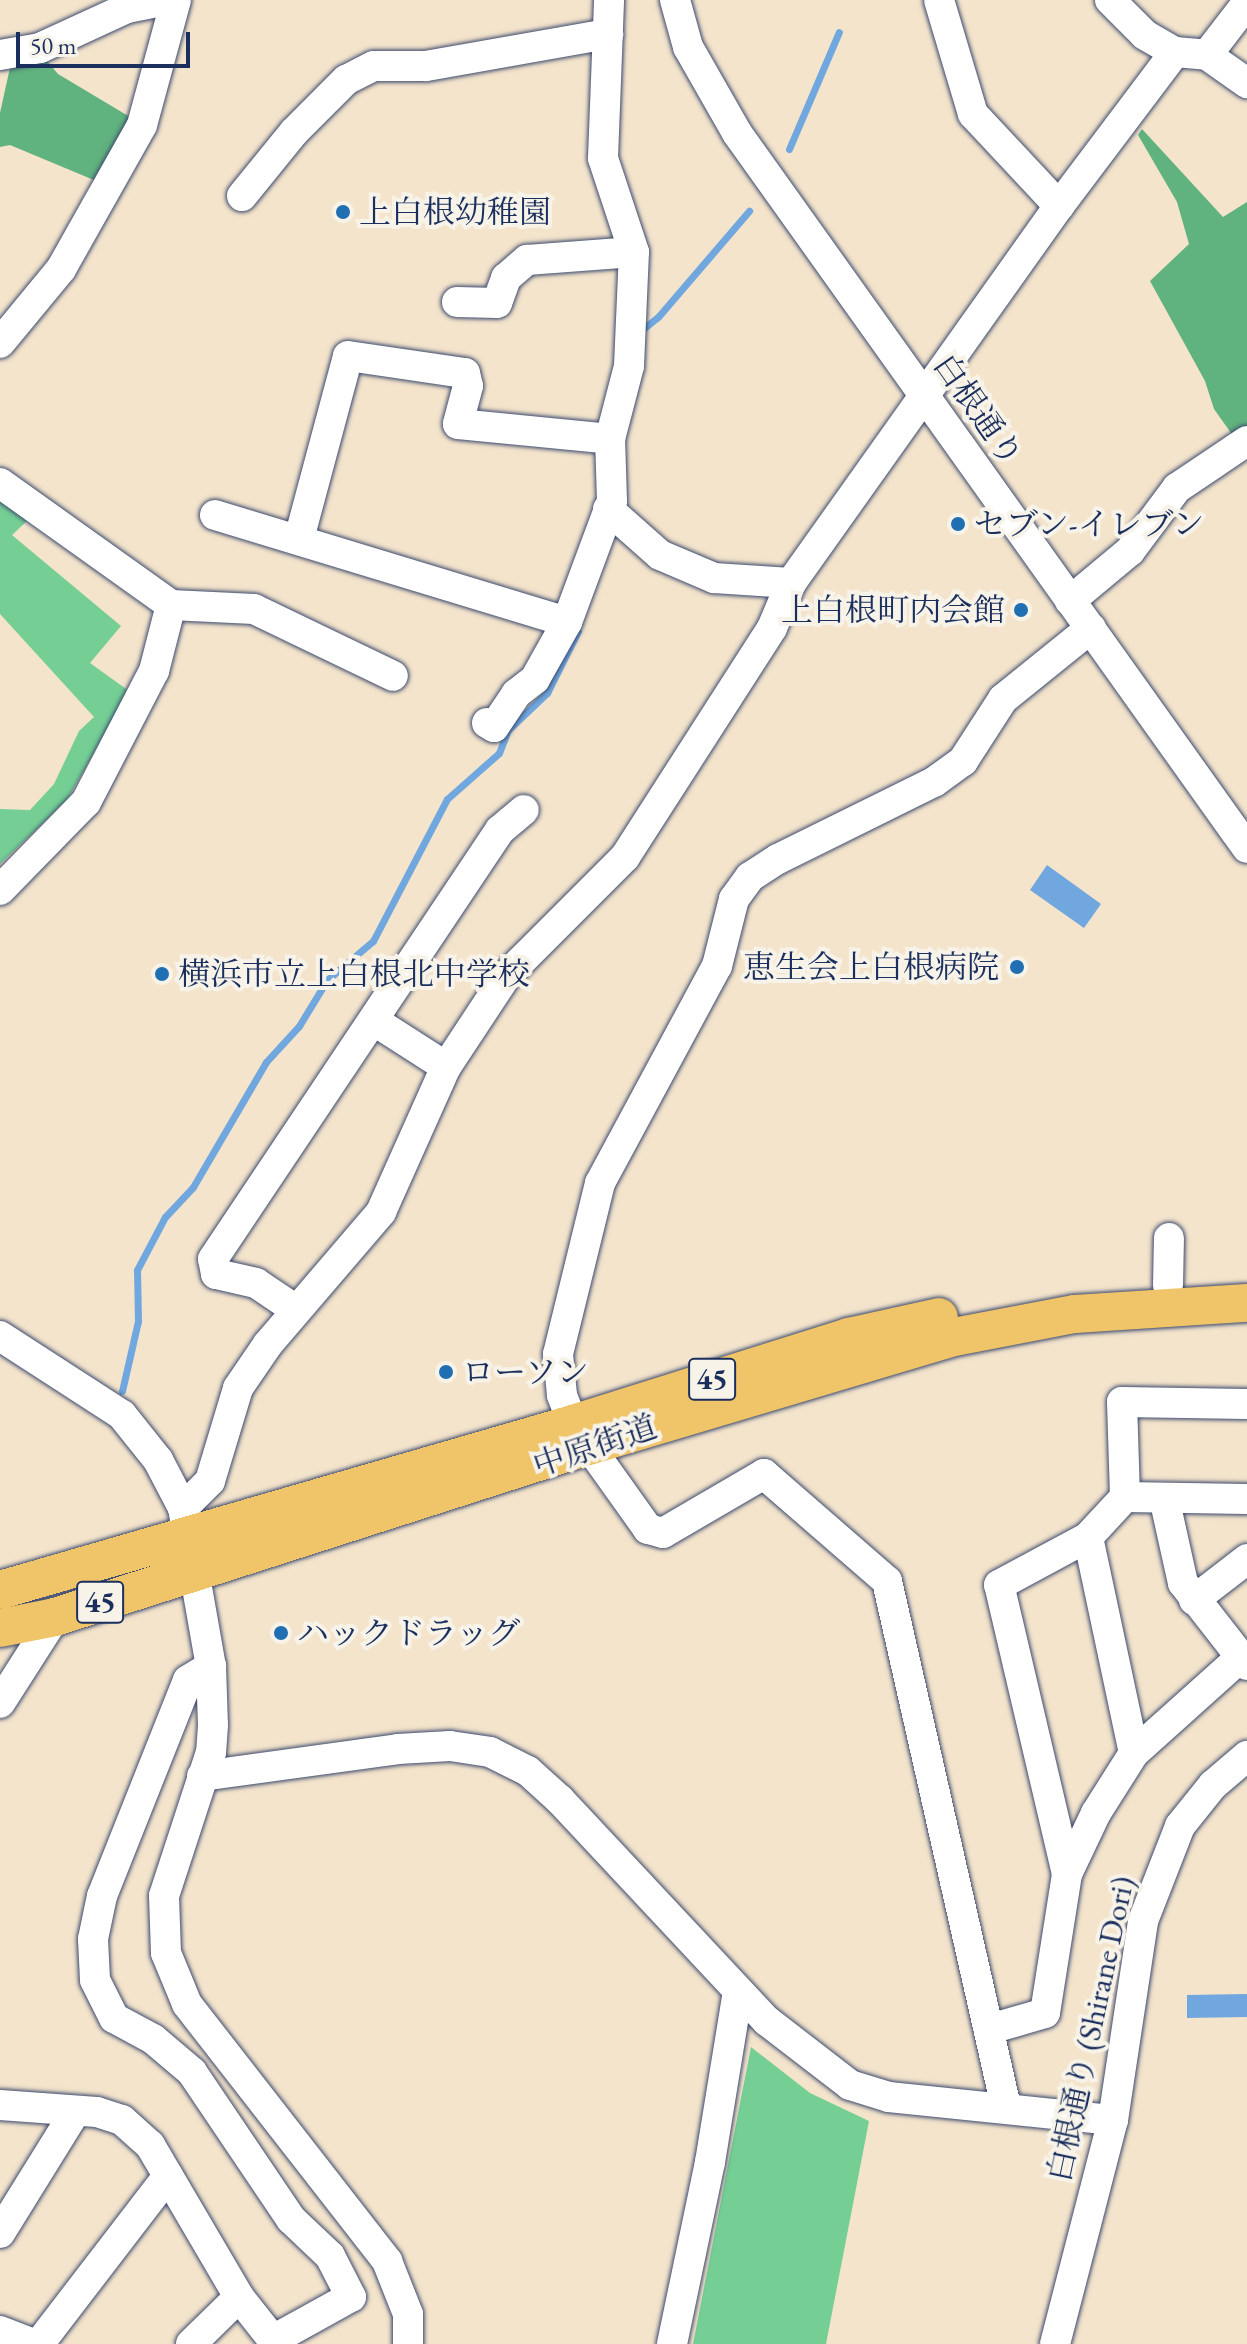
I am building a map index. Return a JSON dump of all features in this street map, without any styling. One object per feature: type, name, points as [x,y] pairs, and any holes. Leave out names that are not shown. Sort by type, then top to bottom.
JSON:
[{"type":"main road","name":"中原街道","points":[[0,1628],[55,1617],[197,1570],[849,1337],[949,1314],[1168,1285],[1247,1279]]},
{"type":"main road","name":"中原街道","points":[[0,1590],[98,1565],[185,1521],[580,1435],[954,1337],[1075,1314],[1247,1303]]},
{"type":"street","points":[[0,55],[40,48],[127,8],[167,0]]},
{"type":"street","points":[[0,343],[61,269],[142,125],[176,0]]},
{"type":"street","points":[[487,723],[494,727],[516,694],[535,679],[567,622],[612,501],[610,439],[629,366],[634,252],[603,158],[609,0]]},
{"type":"street","name":"白根通り","points":[[675,0],[688,47],[737,133],[1247,848]]},
{"type":"street","points":[[939,0],[973,114],[1059,206]]},
{"type":"street","points":[[1110,0],[1145,35],[1175,52],[1207,55],[1247,83]]},
{"type":"street","points":[[1207,55],[1247,3]]},
{"type":"street","points":[[242,196],[314,111],[346,80],[374,66],[426,66],[608,34]]},
{"type":"street","points":[[185,1521],[210,1481],[238,1388],[296,1310],[381,1212],[446,1067],[506,976],[625,857],[772,628],[791,583],[923,393],[1175,52]]},
{"type":"street","points":[[457,302],[497,303],[506,278],[527,260],[634,252]]},
{"type":"street","points":[[299,539],[348,356],[465,373],[468,386],[458,424],[610,439]]},
{"type":"street","points":[[1070,601],[1130,551],[1177,488],[1247,441]]},
{"type":"street","points":[[0,483],[171,605],[254,609],[393,676]]},
{"type":"street","points":[[608,509],[660,555],[714,578],[791,583]]},
{"type":"street","points":[[215,515],[567,622]]},
{"type":"street","points":[[0,890],[86,802],[154,671],[171,605]]},
{"type":"street","points":[[1006,2107],[887,1581],[764,1474],[663,1533],[648,1529],[580,1435],[562,1395],[558,1354],[584,1235],[600,1183],[717,966],[734,899],[750,877],[778,859],[934,782],[963,761],[1003,699],[1091,628]]},
{"type":"street","points":[[296,1310],[256,1283],[216,1274],[213,1259],[376,1022],[500,830],[524,810]]},
{"type":"street","points":[[376,1022],[446,1067]]},
{"type":"street","points":[[1168,1285],[1169,1238]]},
{"type":"street","points":[[0,1336],[122,1415],[158,1460],[185,1521],[197,1570],[211,1666],[211,1752],[164,1896],[166,1953],[187,2004],[387,2261],[408,2314],[408,2344]]},
{"type":"street","points":[[1067,1874],[999,1585],[1088,1537],[1125,1497],[1122,1402],[1247,1404]]},
{"type":"street","points":[[1125,1497],[1165,1502],[1247,1499]]},
{"type":"street","points":[[990,2029],[1045,2013],[1067,1874],[1096,1813],[1134,1753],[1244,1661],[1183,1583],[1165,1502]]},
{"type":"street","points":[[1088,1537],[1134,1753]]},
{"type":"street","points":[[1194,1600],[1247,1559]]},
{"type":"street","points":[[0,1703],[55,1617]]},
{"type":"street","points":[[0,2105],[122,2120],[150,2145],[239,2297],[273,2340],[351,2297],[330,2256],[291,2219],[192,2072],[153,2039],[114,2018],[95,1980],[93,1939],[102,1896],[188,1680],[211,1666]]},
{"type":"street","points":[[202,1776],[398,1749],[450,1746],[490,1752],[528,1771],[560,1800],[738,1991],[815,2063],[850,2085],[889,2097],[1113,2120]]},
{"type":"street","name":"白根通り (Shirane Dori)","points":[[1055,2344],[1113,2120],[1143,1921],[1158,1873],[1180,1826],[1213,1785],[1247,1756]]},
{"type":"street","points":[[672,2344],[710,2162],[738,1991]]},
{"type":"street","points":[[0,2233],[75,2112]]},
{"type":"street","points":[[0,2331],[37,2344],[168,2176]]},
{"type":"street","points":[[191,2344],[239,2297]]},
{"type":"green space","points":[[43,56],[58,74],[135,120],[101,183],[10,145],[0,147],[0,113],[11,63]]},
{"type":"green space","points":[[1142,129],[1223,217],[1247,202],[1247,431],[1236,440],[1214,409],[1205,381],[1150,281],[1189,244],[1177,202],[1138,135]]},
{"type":"green space","points":[[0,499],[27,521],[12,535],[121,626],[90,663],[129,691],[67,800],[0,864],[0,809],[30,810],[54,784],[79,731],[94,717],[0,614]]},
{"type":"green space","points":[[751,2047],[810,2093],[869,2121],[826,2344],[693,2344]]},
{"type":"water","points":[[1047,865],[1101,904],[1084,928],[1030,890]]},
{"type":"water","points":[[1247,1994],[1247,2017],[1187,2018],[1187,1995]]},
{"type":"waterway","points":[[789,149],[839,32]]},
{"type":"waterway","points":[[638,333],[658,317],[749,211]]},
{"type":"waterway","points":[[122,1391],[138,1321],[137,1270],[165,1217],[193,1187],[266,1062],[299,1026],[327,980],[373,941],[447,799],[499,753],[508,730],[547,693],[578,631]]},
{"type":"place","name":"上白根幼稚園","points":[[343,212]]},
{"type":"place","name":"セブン-イレブン","points":[[958,524]]},
{"type":"place","name":"上白根町内会館","points":[[1021,610]]},
{"type":"place","name":"恵生会上白根病院","points":[[1017,967]]},
{"type":"place","name":"横浜市立上白根北中学校","points":[[162,974]]},
{"type":"place","name":"ローソン","points":[[446,1372]]},
{"type":"place","name":"ハックドラッグ","points":[[281,1633]]}]
